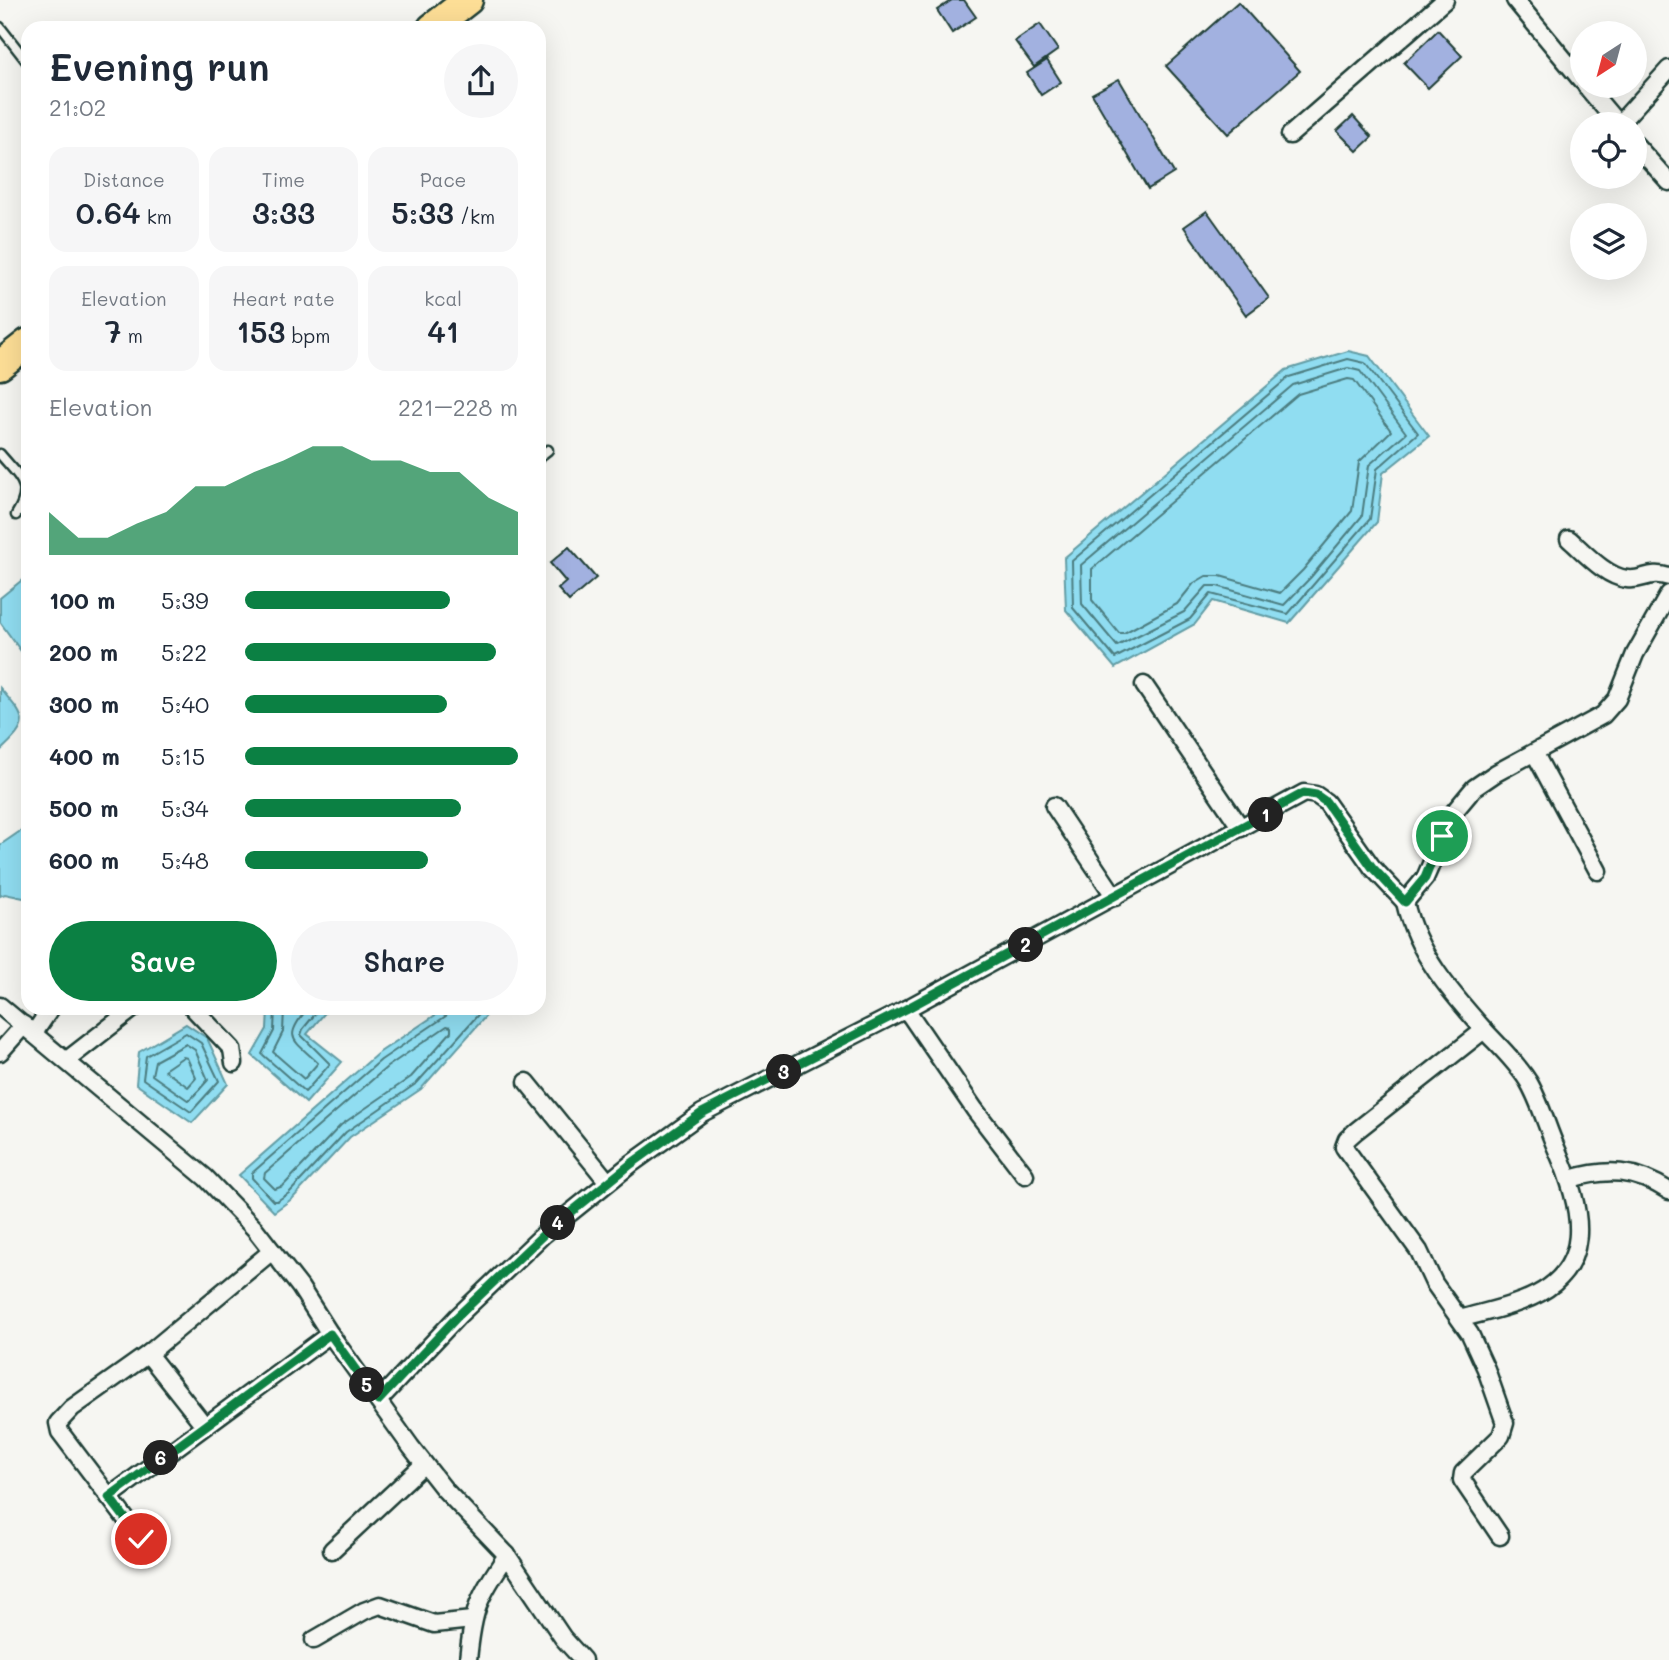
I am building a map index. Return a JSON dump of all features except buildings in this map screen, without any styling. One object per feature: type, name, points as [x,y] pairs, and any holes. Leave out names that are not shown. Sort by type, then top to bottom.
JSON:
[{"type":"highway","points":[[441,21],[468,0]]},
{"type":"highway","points":[[0,365],[21,348]]},
{"type":"street","points":[[1290,135],[1445,0]]},
{"type":"street","points":[[1515,0],[1570,66]]},
{"type":"street","points":[[1629,112],[1669,69]]},
{"type":"street","points":[[1596,98],[1608,112]]},
{"type":"street","points":[[1647,157],[1669,182]]},
{"type":"street","points":[[1569,539],[1611,573],[1623,579],[1633,579],[1650,573],[1669,577]]},
{"type":"street","points":[[1405,902],[1425,878],[1454,812],[1474,788],[1496,773],[1603,715],[1618,699],[1634,654],[1669,593]]},
{"type":"street","points":[[1144,685],[1241,828]]},
{"type":"street","points":[[1535,754],[1598,871]]},
{"type":"street","points":[[378,1401],[458,1316],[544,1234],[608,1182],[702,1113],[906,1009],[1304,793],[1316,795],[1326,802],[1372,867],[1405,902],[1410,926],[1424,952],[1529,1083],[1570,1179],[1579,1240],[1576,1255],[1552,1284],[1540,1293],[1460,1319]]},
{"type":"street","points":[[1054,806],[1115,897]]},
{"type":"street","points":[[0,1006],[206,1178],[272,1251],[424,1464],[507,1555],[563,1638],[583,1660]]},
{"type":"street","points":[[906,1009],[968,1100],[1025,1175]]},
{"type":"street","points":[[0,1052],[44,1015]]},
{"type":"street","points":[[67,1060],[125,1015]]},
{"type":"street","points":[[199,1015],[232,1049],[234,1063]]},
{"type":"street","points":[[1484,1030],[1356,1131],[1344,1147],[1419,1251],[1434,1283],[1460,1319],[1486,1368],[1506,1423],[1501,1436],[1462,1473],[1462,1480],[1500,1536]]},
{"type":"street","points":[[527,1082],[608,1182]]},
{"type":"street","points":[[1570,1179],[1597,1171],[1613,1170],[1654,1181],[1669,1191]]},
{"type":"street","points":[[141,1539],[60,1432],[58,1423],[72,1408],[148,1354],[272,1251]]},
{"type":"street","points":[[109,1497],[204,1424],[330,1334]]},
{"type":"street","points":[[148,1354],[204,1424]]},
{"type":"street","points":[[332,1550],[424,1464]]},
{"type":"street","points":[[468,1660],[472,1620],[480,1596],[507,1555]]},
{"type":"street","points":[[314,1640],[380,1605],[434,1624],[472,1620]]},
{"type":"lane","points":[[0,27],[21,54]]},
{"type":"lane","points":[[0,454],[21,480]]},
{"type":"lane","points":[[16,515],[21,504]]},
{"type":"water","points":[[1348,351],[1369,356],[1429,436],[1383,473],[1377,522],[1289,623],[1213,601],[1195,624],[1115,668],[1066,610],[1064,558],[1286,370]]},
{"type":"water","points":[[21,581],[21,651],[0,622],[0,598]]},
{"type":"water","points":[[0,688],[20,714],[21,726],[0,751]]},
{"type":"water","points":[[21,831],[21,897],[5,894],[0,896],[0,845]]},
{"type":"water","points":[[268,1015],[323,1015],[307,1034],[342,1062],[306,1103],[252,1055],[267,1029]]},
{"type":"water","points":[[436,1015],[487,1015],[421,1089],[350,1137],[293,1198],[274,1212],[239,1175],[377,1054]]},
{"type":"water","points":[[186,1024],[207,1038],[228,1084],[192,1123],[136,1084],[139,1052]]},
{"type":"route","points":[[141,1539],[109,1497],[204,1424],[330,1334],[378,1401],[458,1316],[544,1234],[631,1164],[702,1113],[906,1009],[1304,793],[1316,795],[1326,802],[1372,867],[1405,902],[1425,878],[1442,836]]}]
